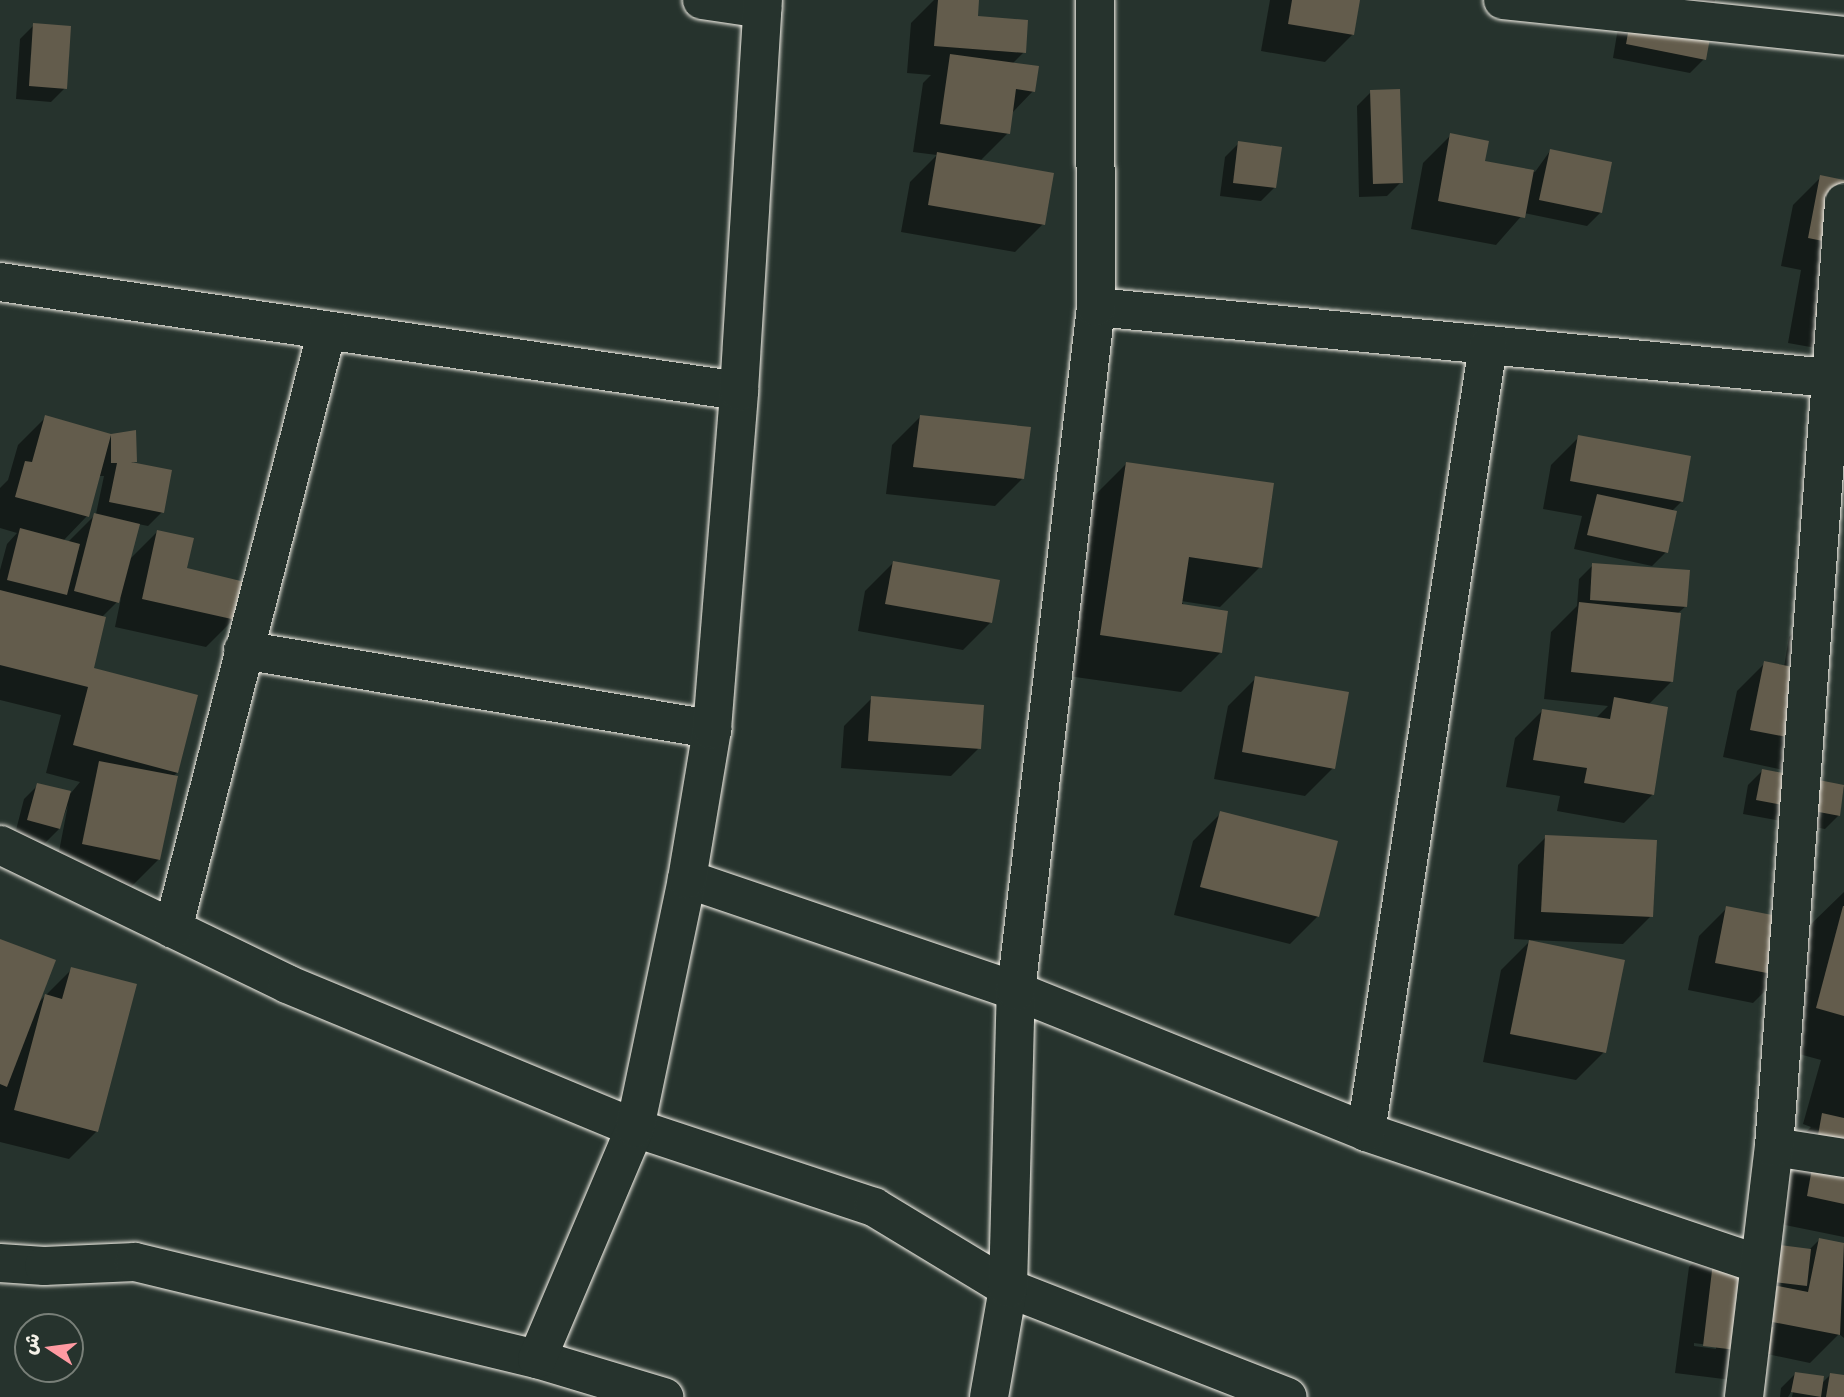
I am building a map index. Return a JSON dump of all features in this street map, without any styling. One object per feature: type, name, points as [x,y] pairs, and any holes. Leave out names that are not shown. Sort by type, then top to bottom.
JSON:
[{"type":"street","points":[[537,1359],[635,1128],[687,879],[712,729],[739,391],[763,4],[702,0]]},
{"type":"street","points":[[989,1397],[1008,1288],[1016,991],[1096,307],[1095,0]]},
{"type":"street","points":[[1503,0],[1844,36]]},
{"type":"street","points":[[1744,1397],[1774,1147],[1844,202]]},
{"type":"street","points":[[0,282],[739,391]]},
{"type":"street","points":[[1096,307],[1829,378]]},
{"type":"street","points":[[173,929],[327,330]]},
{"type":"street","points":[[1366,1132],[1488,346]]},
{"type":"street","points":[[243,650],[712,729]]},
{"type":"street","points":[[0,845],[287,984],[635,1128],[874,1208],[1008,1288],[1288,1397]]},
{"type":"street","points":[[687,879],[1016,991],[1366,1132],[1758,1264]]},
{"type":"street","points":[[1774,1147],[1844,1158]]},
{"type":"street","points":[[0,1263],[44,1266],[135,1262],[537,1359],[664,1397]]},
{"type":"building","points":[[938,0],[979,0],[978,16],[1028,20],[1026,53],[934,46]]},
{"type":"building","points":[[1292,0],[1360,0],[1354,35],[1288,24]]},
{"type":"building","points":[[1634,0],[1714,16],[1706,60],[1626,44]]},
{"type":"building","points":[[33,23],[71,26],[67,89],[29,86]]},
{"type":"building","points":[[950,54],[1039,66],[1035,92],[1016,89],[1010,134],[940,124]]},
{"type":"building","points":[[1400,89],[1403,183],[1373,184],[1370,90]]},
{"type":"building","points":[[1450,133],[1489,141],[1485,161],[1534,170],[1525,218],[1438,201]]},
{"type":"building","points":[[1238,141],[1282,147],[1276,188],[1233,183]]},
{"type":"building","points":[[1550,149],[1612,162],[1602,213],[1539,200]]},
{"type":"building","points":[[937,152],[1054,173],[1045,225],[928,205]]},
{"type":"building","points":[[1820,175],[1844,180],[1844,320],[1815,315],[1828,242],[1808,238]]},
{"type":"building","points":[[45,415],[111,434],[136,430],[137,462],[131,462],[172,470],[164,513],[109,502],[117,463],[111,463],[111,435],[89,517],[15,497],[25,461],[32,462]]},
{"type":"building","points":[[920,415],[1031,427],[1024,479],[913,467]]},
{"type":"building","points":[[1578,435],[1691,456],[1683,502],[1570,481]]},
{"type":"building","points":[[1126,462],[1274,483],[1262,568],[1189,557],[1182,604],[1228,611],[1222,653],[1100,635]]},
{"type":"building","points":[[1597,494],[1677,511],[1668,553],[1587,535]]},
{"type":"building","points":[[94,513],[140,524],[119,603],[74,591]]},
{"type":"building","points":[[20,528],[80,544],[67,595],[7,580]]},
{"type":"building","points":[[157,530],[194,538],[187,568],[245,582],[236,620],[142,599]]},
{"type":"building","points":[[893,561],[1000,580],[992,623],[885,604]]},
{"type":"building","points":[[1592,563],[1690,570],[1687,607],[1590,600]]},
{"type":"building","points":[[0,590],[106,617],[94,668],[198,695],[178,773],[73,745],[88,687],[0,665]]},
{"type":"building","points":[[1579,602],[1681,613],[1673,682],[1571,672]]},
{"type":"building","points":[[1764,661],[1827,674],[1813,742],[1750,730]]},
{"type":"building","points":[[1255,676],[1349,692],[1335,769],[1242,752]]},
{"type":"building","points":[[871,696],[984,705],[981,749],[868,741]]},
{"type":"building","points":[[1614,697],[1668,707],[1654,795],[1584,783],[1587,768],[1533,760],[1542,709],[1610,719]]},
{"type":"building","points":[[99,761],[178,776],[160,860],[82,844]]},
{"type":"building","points":[[1762,769],[1844,785],[1840,816],[1756,800]]},
{"type":"building","points":[[37,783],[71,791],[60,829],[27,820]]},
{"type":"building","points":[[1220,811],[1338,841],[1319,917],[1200,887]]},
{"type":"building","points":[[1545,835],[1657,840],[1653,917],[1541,912]]},
{"type":"building","points":[[1726,906],[1793,919],[1782,976],[1715,963]]},
{"type":"building","points":[[1844,906],[1844,1016],[1816,1008]]},
{"type":"building","points":[[0,939],[56,960],[7,1087],[0,1084]]},
{"type":"building","points":[[1529,940],[1625,960],[1606,1053],[1510,1034]]},
{"type":"building","points":[[71,967],[137,984],[98,1132],[14,1110],[45,994],[62,999]]},
{"type":"building","points":[[1822,1113],[1844,1118],[1844,1204],[1807,1196]]},
{"type":"building","points":[[1716,1237],[1811,1249],[1807,1286],[1748,1279],[1743,1323],[1773,1327],[1770,1354],[1703,1346]]},
{"type":"building","points":[[1819,1238],[1844,1243],[1840,1335],[1747,1317],[1753,1281],[1808,1292]]},
{"type":"building","points":[[1795,1372],[1824,1376],[1821,1397],[1791,1392]]},
{"type":"building","points":[[1830,1373],[1844,1375],[1844,1397],[1826,1397]]}]
